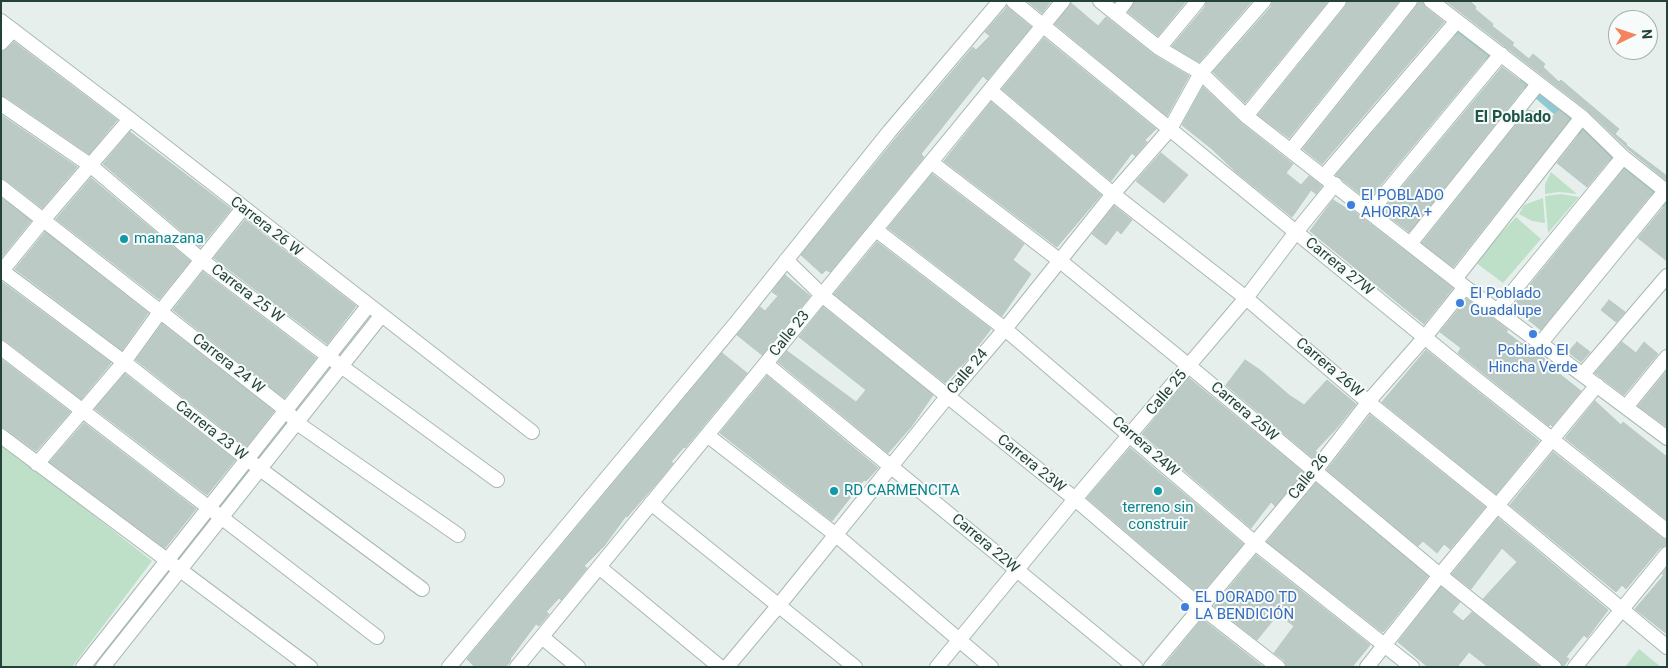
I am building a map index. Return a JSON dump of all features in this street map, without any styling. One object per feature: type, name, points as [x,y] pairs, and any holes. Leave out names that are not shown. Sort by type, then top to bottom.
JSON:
[{"type":"street","points":[[449,667],[730,331],[889,132],[1000,1]]},
{"type":"street","name":"Carrera 27W","points":[[1013,1],[1551,439],[1667,531]]},
{"type":"street","name":"Calle 23","points":[[517,667],[1063,1]]},
{"type":"street","points":[[1100,1],[1159,48],[1201,73],[1246,116],[1460,283],[1667,438]]},
{"type":"street","points":[[1116,14],[1126,1]]},
{"type":"street","points":[[1159,48],[1198,1]]},
{"type":"street","name":"Calle 24","points":[[727,667],[947,397],[1005,329],[1113,194],[1170,129],[1201,73],[1264,1]]},
{"type":"street","points":[[1246,116],[1339,1]]},
{"type":"street","points":[[1290,150],[1410,1]]},
{"type":"street","points":[[1431,1],[1582,117],[1622,157],[1666,192],[1540,344]]},
{"type":"street","name":"Carrera 26 W","points":[[1,21],[532,432]]},
{"type":"street","name":"Calle 25","points":[[937,667],[1246,298],[1296,232],[1329,180],[1456,22]]},
{"type":"street","points":[[1,43],[13,30]]},
{"type":"street","points":[[1370,212],[1501,54]]},
{"type":"street","points":[[1410,244],[1538,84]]},
{"type":"street","name":"Carrera 26W","points":[[990,90],[1113,194],[1246,298],[1368,402],[1497,505],[1667,647]]},
{"type":"street","name":"Carrera 25 W","points":[[1,104],[90,165],[203,261],[341,366],[497,480]]},
{"type":"street","name":"Calle 26","points":[[1151,667],[1315,471],[1368,402],[1426,337],[1460,283],[1582,117]]},
{"type":"street","points":[[2,271],[130,119]]},
{"type":"street","points":[[1497,311],[1622,157]]},
{"type":"street","name":"Carrera 25W","points":[[931,162],[1059,260],[1554,667]]},
{"type":"street","name":"Carrera 24 W","points":[[1,187],[286,410],[297,422],[458,535]]},
{"type":"street","points":[[37,464],[124,362],[160,312],[203,261],[243,208]]},
{"type":"street","name":"Carrera 24W","points":[[876,230],[1005,329],[1254,542],[1386,644],[1412,667]]},
{"type":"street","name":"Carrera 23W","points":[[786,260],[822,295],[1075,500],[1201,607],[1278,667]]},
{"type":"street","name":"Carrera 23 W","points":[[2,271],[124,362],[247,460],[422,589]]},
{"type":"street","points":[[1583,374],[1667,276]]},
{"type":"street","points":[[368,306],[88,661],[103,666],[381,316]]},
{"type":"street","points":[[1,348],[377,637]]},
{"type":"street","points":[[1626,407],[1667,357]]},
{"type":"street","name":"Carrera 22W","points":[[766,364],[1135,667]]},
{"type":"street","points":[[1367,667],[1497,505],[1597,385]]},
{"type":"street","points":[[1,436],[310,667]]},
{"type":"street","points":[[707,436],[836,535],[992,667]]},
{"type":"street","points":[[651,503],[855,667]]},
{"type":"street","points":[[1575,667],[1667,554]]},
{"type":"street","points":[[599,567],[720,667]]},
{"type":"street","points":[[128,610],[140,620]]},
{"type":"street","points":[[542,637],[578,667]]},
{"type":"green space","points":[[1551,172],[1577,194],[1559,192],[1545,194],[1545,184]]},
{"type":"green space","points":[[1561,194],[1579,197],[1548,233],[1545,196]]},
{"type":"green space","points":[[1543,198],[1545,223],[1532,221],[1519,214],[1524,205]]},
{"type":"green space","points":[[1516,217],[1541,239],[1503,283],[1475,262]]},
{"type":"green space","points":[[1,443],[152,561],[72,667],[1,667]]},
{"type":"green space","points":[[1639,649],[1661,667],[1625,667]]},
{"type":"building","points":[[1027,1],[1051,1],[1042,13]]},
{"type":"building","points":[[1135,1],[1186,1],[1158,36],[1128,12]]},
{"type":"building","points":[[1207,1],[1252,1],[1199,62],[1172,46],[1205,7]]},
{"type":"building","points":[[1273,1],[1328,1],[1245,103],[1213,72],[1271,7]]},
{"type":"building","points":[[1348,1],[1399,1],[1289,138],[1258,115],[1346,6]]},
{"type":"building","points":[[1419,1],[1422,1],[1426,8],[1444,22],[1322,164],[1303,149],[1417,6]]},
{"type":"building","points":[[1446,1],[1470,1],[1476,7],[1475,9],[1493,24],[1492,26],[1514,43],[1512,45],[1529,59],[1533,54],[1545,64],[1543,67],[1559,82],[1561,80],[1619,129],[1615,134],[1626,145],[1667,176],[1667,181],[1629,150],[1587,110]]},
{"type":"building","points":[[1071,3],[1098,26],[1106,17],[1154,55],[1189,76],[1167,116],[1055,24]]},
{"type":"building","points":[[1007,7],[1031,27],[987,80],[983,76],[921,154],[924,157],[830,272],[826,270],[822,274],[801,255],[973,47],[976,50],[990,36],[985,32]]},
{"type":"building","points":[[1458,33],[1488,56],[1368,200],[1336,175]]},
{"type":"building","points":[[1044,38],[1156,129],[1145,140],[1147,142],[1135,156],[1132,153],[1111,181],[1002,89]]},
{"type":"building","points":[[14,42],[117,120],[89,154],[1,95],[1,52]]},
{"type":"building","points":[[1502,67],[1526,85],[1409,232],[1382,211]]},
{"type":"building","points":[[1203,87],[1241,123],[1293,164],[1286,173],[1301,185],[1309,176],[1322,186],[1316,194],[1311,190],[1292,217],[1182,125]]},
{"type":"building","points":[[991,102],[1101,195],[1057,247],[944,161]]},
{"type":"building","points":[[1528,110],[1536,112],[1547,122],[1559,110],[1570,119],[1453,267],[1422,243]]},
{"type":"building","points":[[1,115],[77,167],[42,208],[1,178]]},
{"type":"building","points":[[1583,130],[1611,158],[1587,187],[1557,163]]},
{"type":"building","name":"manazana","points":[[130,132],[231,209],[200,247],[103,164]]},
{"type":"building","points":[[1161,153],[1188,175],[1164,203],[1136,181]]},
{"type":"building","points":[[1624,169],[1653,192],[1541,330],[1512,307]]},
{"type":"building","points":[[932,174],[1024,244],[1013,260],[1031,274],[1002,316],[888,228]]},
{"type":"building","name":"manazana","points":[[91,178],[190,261],[159,299],[56,219]]},
{"type":"building","points":[[1,198],[31,221],[1,258]]},
{"type":"building","points":[[1333,200],[1346,208],[1347,206],[1453,288],[1424,324],[1310,231]]},
{"type":"building","points":[[1667,203],[1667,261],[1638,238]]},
{"type":"building","points":[[1114,206],[1132,220],[1121,234],[1117,230],[1106,245],[1092,234]]},
{"type":"building","points":[[245,220],[356,306],[327,344],[214,258]]},
{"type":"building","name":"manazana","points":[[45,232],[148,313],[122,350],[15,269]]},
{"type":"building","points":[[877,242],[991,329],[967,360],[945,383],[834,294]]},
{"type":"building","points":[[203,272],[316,358],[284,398],[173,310]]},
{"type":"building","points":[[785,275],[810,296],[762,355],[737,335],[760,307],[765,311],[778,296],[772,292]]},
{"type":"building","points":[[2,282],[111,363],[81,399],[1,339]]},
{"type":"building","points":[[1467,299],[1508,330],[1506,332],[1522,344],[1524,342],[1539,354],[1557,372],[1581,391],[1552,426],[1550,424],[1549,426],[1458,353],[1461,348],[1440,332]]},
{"type":"building","points":[[1609,300],[1625,312],[1616,322],[1601,310]]},
{"type":"building","points":[[823,307],[933,395],[911,427],[888,453],[778,362],[787,351],[856,402],[866,390],[799,337]]},
{"type":"building","points":[[162,324],[274,411],[246,447],[136,360]]},
{"type":"building","points":[[1577,342],[1590,352],[1581,362],[1568,352]]},
{"type":"building","points":[[1622,342],[1636,353],[1644,342],[1658,354],[1624,395],[1595,373]]},
{"type":"building","points":[[1426,350],[1539,441],[1496,494],[1382,402]]},
{"type":"building","points":[[722,353],[747,373],[685,448],[671,462],[673,463],[662,477],[626,516],[604,546],[584,566],[587,568],[561,600],[559,598],[546,612],[549,614],[539,626],[536,624],[506,667],[475,667],[467,659]]},
{"type":"building","points":[[1,359],[70,412],[36,451],[1,427]]},
{"type":"building","points":[[1245,360],[1304,405],[1327,380],[1356,404],[1315,451],[1318,453],[1314,459],[1226,385]]},
{"type":"building","points":[[1667,371],[1667,427],[1638,406]]},
{"type":"building","points":[[125,374],[235,460],[207,495],[95,409]]},
{"type":"building","points":[[767,376],[878,468],[866,481],[864,480],[832,521],[720,433]]},
{"type":"building","points":[[1189,378],[1303,472],[1275,506],[1271,502],[1251,528],[1142,434]]},
{"type":"building","points":[[1595,401],[1621,425],[1623,422],[1667,457],[1667,520],[1565,438]]},
{"type":"building","points":[[1370,415],[1485,507],[1450,549],[1444,544],[1437,553],[1423,541],[1418,546],[1327,470]]},
{"type":"building","points":[[84,423],[196,509],[165,548],[50,462]]},
{"type":"building","points":[[1130,448],[1243,544],[1200,595],[1087,498]]},
{"type":"building","points":[[1553,452],[1667,540],[1667,545],[1660,548],[1626,589],[1622,585],[1616,592],[1510,505]]},
{"type":"building","points":[[1316,483],[1428,576],[1382,632],[1267,542]]},
{"type":"building","points":[[1498,518],[1608,610],[1587,638],[1584,635],[1566,657],[1569,659],[1563,667],[1559,660],[1483,599],[1517,562],[1502,548],[1471,589],[1452,574]]},
{"type":"building","points":[[1256,555],[1370,645],[1352,667],[1287,667],[1284,660],[1274,653],[1294,626],[1278,614],[1257,640],[1214,606]]},
{"type":"building","points":[[1667,568],[1667,634],[1635,609],[1664,575],[1662,574]]},
{"type":"building","points":[[1441,587],[1460,602],[1452,612],[1463,621],[1472,612],[1540,667],[1488,667],[1469,652],[1457,667],[1428,667],[1398,642]]},
{"type":"building","points":[[1202,619],[1263,667],[1163,667]]},
{"type":"waterway","points":[[1459,31],[1495,58]]},
{"type":"waterway","points":[[1527,82],[1667,201]]},
{"type":"place","name":"El POBLADO AHORRA +","points":[[1351,205]]},
{"type":"place","name":"manazana","points":[[124,239]]},
{"type":"place","name":"El Poblado Guadalupe","points":[[1460,303]]},
{"type":"place","name":"Poblado El Hincha Verde","points":[[1533,334]]},
{"type":"place","name":"RD CARMENCITA","points":[[834,491]]},
{"type":"place","name":"terreno sin construir","points":[[1158,491]]},
{"type":"place","name":"EL DORADO TD LA BENDICIÓN","points":[[1185,607]]},
{"type":"district","name":"El Poblado","points":[[1513,118]]}]
